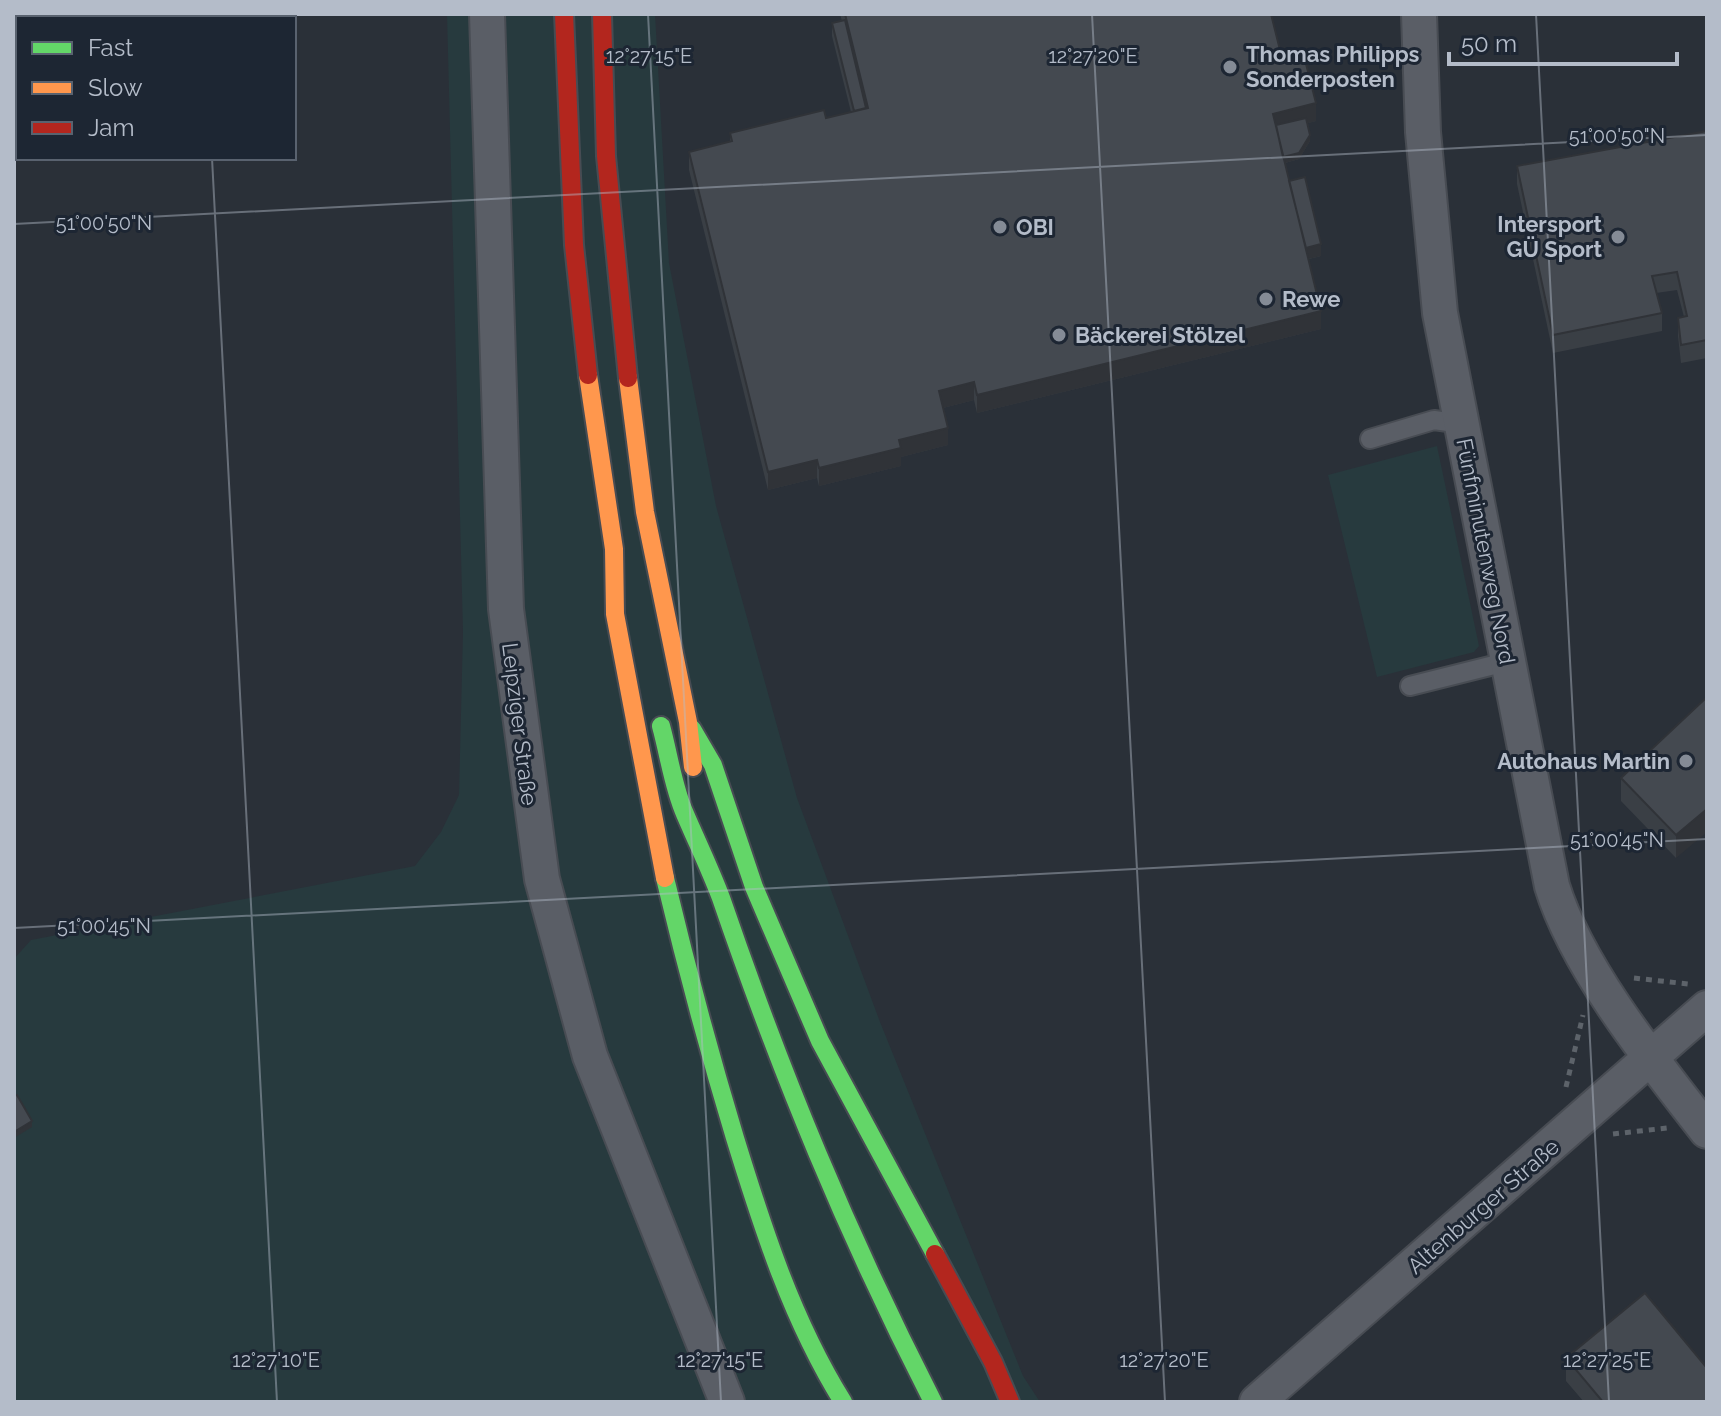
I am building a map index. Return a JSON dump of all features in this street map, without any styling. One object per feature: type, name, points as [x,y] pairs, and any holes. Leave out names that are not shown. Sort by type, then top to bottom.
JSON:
[{"type":"highway","points":[[564,14],[569,173],[581,318],[614,554],[614,608],[660,864],[686,968],[745,1172],[781,1272],[824,1374],[843,1402]]},
{"type":"highway","points":[[602,14],[606,156],[629,394],[648,528],[688,722],[706,856]]},
{"type":"highway","points":[[614,554],[634,611]]},
{"type":"highway","points":[[658,713],[684,812],[706,856],[776,1057],[871,1281],[933,1402]]},
{"type":"highway","points":[[688,722],[713,765],[754,887],[820,1041],[993,1362],[1010,1402]]},
{"type":"street","name":"Leipziger Straße","points":[[487,14],[504,581],[519,725],[542,879],[590,1056],[727,1402]]},
{"type":"street","name":"Fünfminutenweg Nord","points":[[1419,14],[1423,132],[1440,313],[1552,886],[1562,920],[1651,1059],[1691,1129]]},
{"type":"street","name":"Altenburger Straße","points":[[1257,1402],[1651,1059],[1700,996]]},
{"type":"lane","points":[[1370,439],[1434,420],[1462,424]]},
{"type":"lane","points":[[1410,686],[1506,662]]},
{"type":"path","points":[[1607,991],[1626,977],[1700,996]]},
{"type":"path","points":[[1599,1140],[1613,1134],[1691,1129]]},
{"type":"green space","points":[[447,14],[655,14],[669,263],[716,506],[797,798],[880,1022],[1023,1376],[1040,1402],[14,1402],[14,959],[31,940],[415,866],[441,832],[459,795],[463,632]]},
{"type":"green space","points":[[1437,446],[1479,646],[1474,652],[1377,677],[1328,475]]},
{"type":"building","name":"OBI","points":[[845,14],[1271,14],[1282,58],[1303,52],[1316,103],[1273,114],[1321,311],[977,395],[974,382],[939,391],[948,428],[899,440],[901,448],[819,468],[817,460],[768,472],[689,152],[732,141],[730,133],[824,110],[826,118],[868,108]]},
{"type":"building","points":[[845,20],[866,108],[854,111],[832,23]]},
{"type":"building","points":[[1306,118],[1310,135],[1299,153],[1283,157],[1276,125]]},
{"type":"building","name":"Intersport GÜ Sport","points":[[1707,131],[1707,340],[1681,345],[1678,318],[1687,316],[1677,272],[1652,276],[1662,313],[1553,335],[1517,166]]},
{"type":"building","points":[[1305,177],[1321,244],[1306,248],[1289,181]]},
{"type":"building","name":"Autohaus Martin","points":[[1707,697],[1707,809],[1676,835],[1621,778]]},
{"type":"building","points":[[17,1095],[32,1121],[14,1132],[14,1096]]},
{"type":"building","points":[[1645,1293],[1707,1368],[1707,1402],[1603,1402],[1566,1358]]},
{"type":"traffic: fast","points":[[661,726],[681,804],[721,898],[792,1091],[844,1216],[933,1402]]},
{"type":"traffic: fast","points":[[692,729],[713,765],[754,887],[820,1041],[935,1254]]},
{"type":"traffic: fast","points":[[665,878],[707,1041],[757,1206],[794,1306],[843,1402]]},
{"type":"traffic: slow","points":[[588,375],[614,549],[615,614],[665,878]]},
{"type":"traffic: slow","points":[[628,378],[645,512],[688,722],[693,767]]},
{"type":"traffic: jam","points":[[564,14],[574,245],[588,375]]},
{"type":"traffic: jam","points":[[602,14],[606,156],[628,378]]},
{"type":"traffic: jam","points":[[935,1254],[993,1362],[1010,1402]]},
{"type":"place","name":"Thomas Philipps Sonderposten","points":[[1230,67]]},
{"type":"place","name":"OBI","points":[[1000,227]]},
{"type":"place","name":"Intersport GÜ Sport","points":[[1618,237]]},
{"type":"place","name":"Rewe","points":[[1266,299]]},
{"type":"place","name":"Bäckerei Stölzel","points":[[1059,335]]},
{"type":"place","name":"Autohaus Martin","points":[[1686,761]]}]
